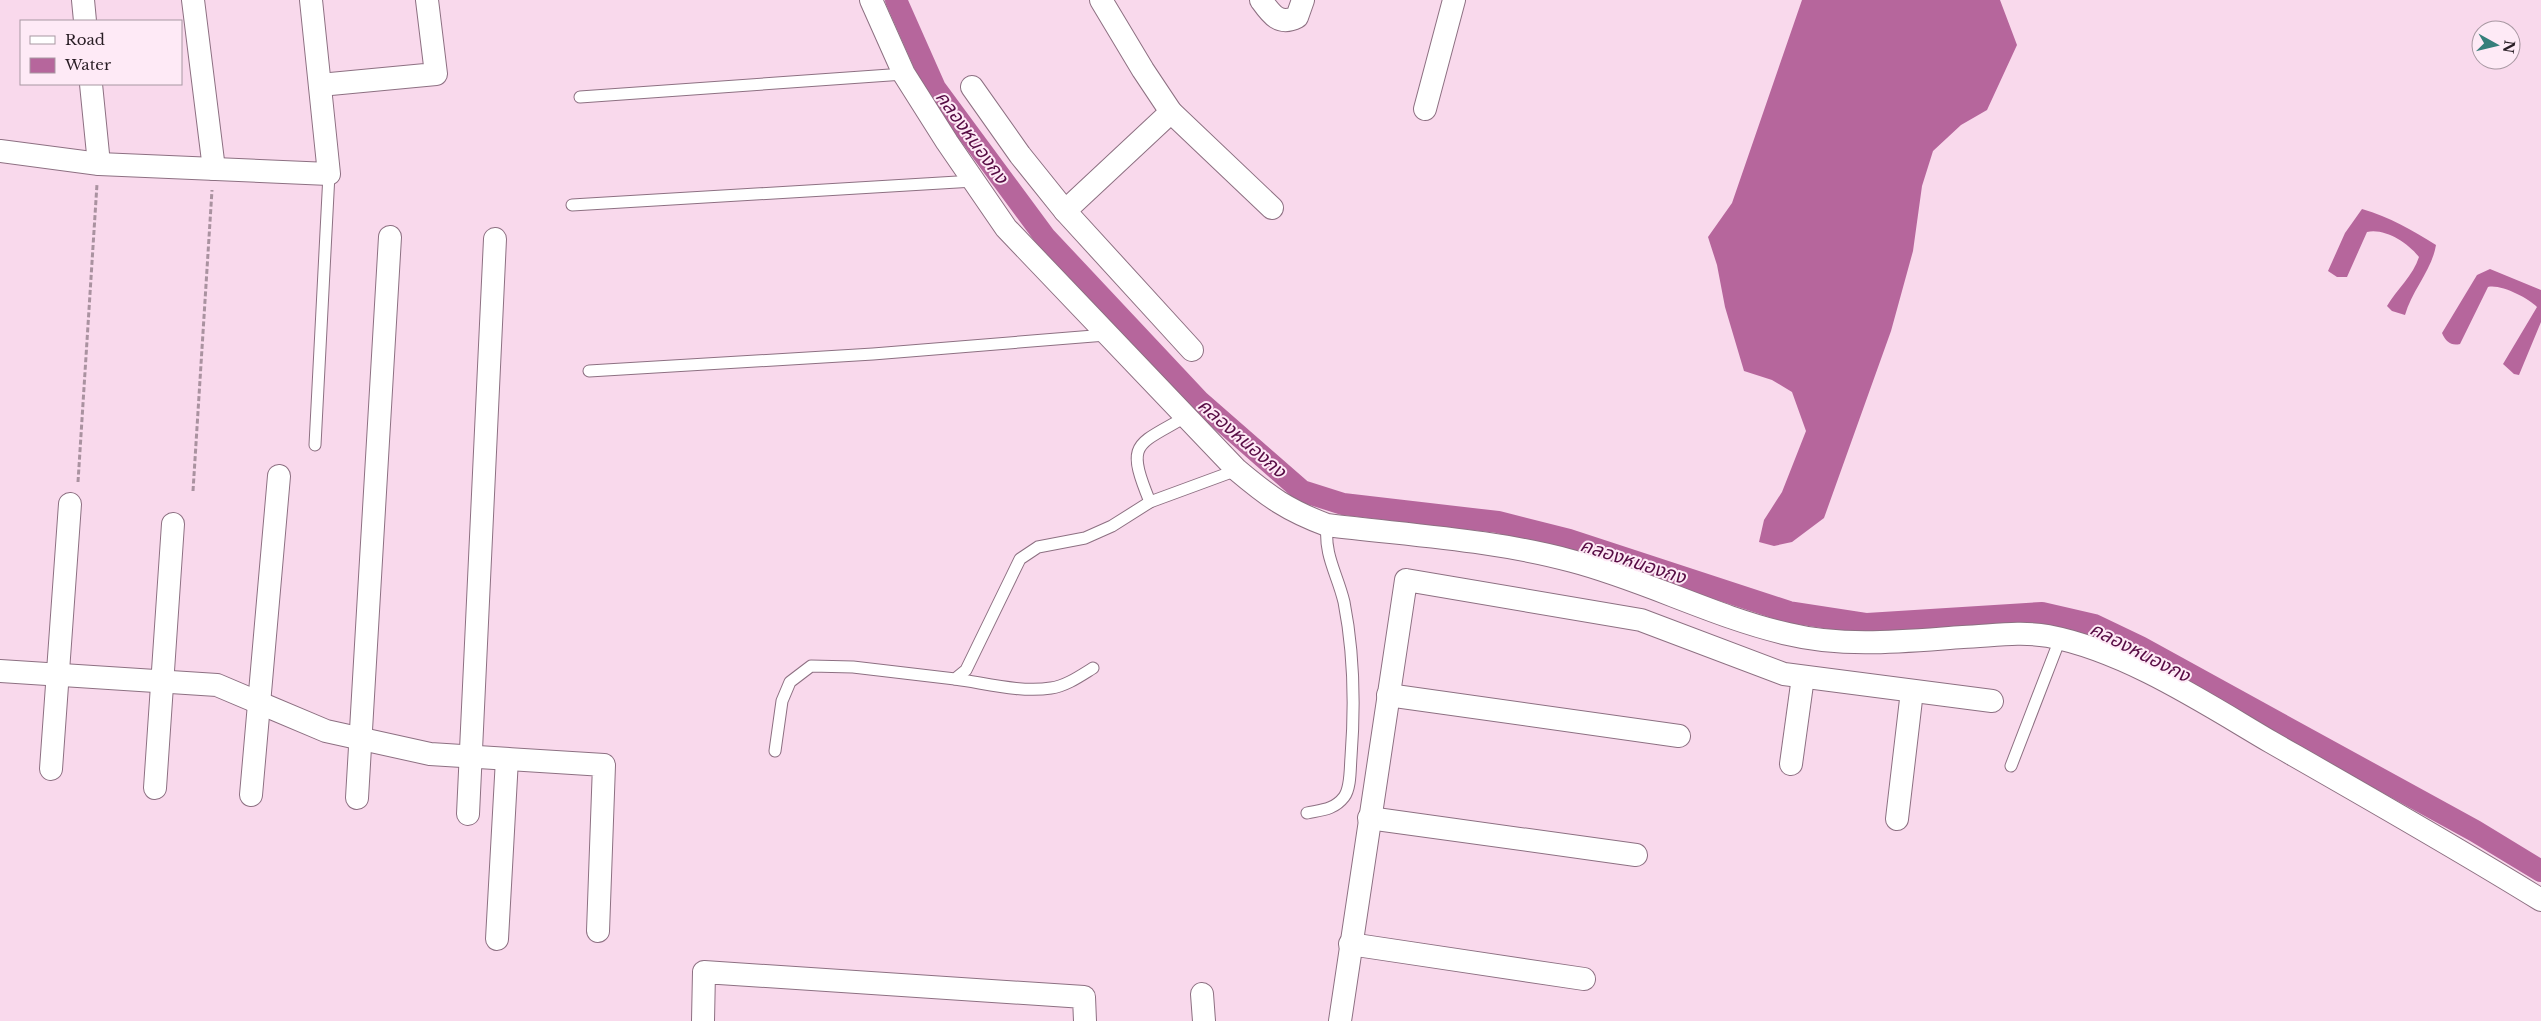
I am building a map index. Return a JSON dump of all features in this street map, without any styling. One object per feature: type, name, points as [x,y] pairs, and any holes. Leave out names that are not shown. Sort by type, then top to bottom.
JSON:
[{"type":"street","points":[[83,0],[85,20]]},
{"type":"street","points":[[193,0],[214,169]]},
{"type":"street","points":[[0,151],[99,164],[329,174],[312,0]]},
{"type":"street","points":[[320,85],[436,74],[427,0]]},
{"type":"street","points":[[870,0],[904,74],[947,142],[976,181],[1006,228],[1106,335],[1187,416],[1237,470],[1272,500],[1300,515],[1327,525],[1530,551],[1575,562],[1789,635],[1848,642],[1904,641],[2022,634],[2060,639],[2133,665],[2476,860],[2541,900]]},
{"type":"street","points":[[1101,0],[1171,112],[1272,208]]},
{"type":"street","points":[[1261,0],[1278,20],[1288,22],[1297,17],[1303,0]]},
{"type":"street","points":[[1425,109],[1454,0]]},
{"type":"street","points":[[91,85],[99,164]]},
{"type":"street","points":[[972,87],[1020,156],[1065,211],[1192,350]]},
{"type":"street","points":[[1065,211],[1171,112]]},
{"type":"street","points":[[357,798],[390,237]]},
{"type":"street","points":[[468,814],[495,239]]},
{"type":"street","points":[[252,795],[279,476]]},
{"type":"street","points":[[51,769],[70,504]]},
{"type":"street","points":[[155,788],[173,524]]},
{"type":"street","points":[[1340,1021],[1350,944],[1406,580],[1641,620],[1784,674],[1992,701]]},
{"type":"street","points":[[0,671],[217,684],[326,731],[430,754],[604,765],[598,931]]},
{"type":"street","points":[[1791,764],[1804,676]]},
{"type":"street","points":[[1897,819],[1912,691]]},
{"type":"street","points":[[1388,695],[1679,736]]},
{"type":"street","points":[[497,939],[508,759]]},
{"type":"street","points":[[1370,818],[1636,854]]},
{"type":"street","points":[[1350,944],[1584,979]]},
{"type":"street","points":[[703,1021],[704,972],[1084,997],[1086,1021]]},
{"type":"street","points":[[1202,994],[1204,1021]]},
{"type":"lane","points":[[580,97],[904,74]]},
{"type":"lane","points":[[315,445],[329,174]]},
{"type":"lane","points":[[572,205],[976,181]]},
{"type":"lane","points":[[589,371],[873,354],[1106,335]]},
{"type":"lane","points":[[1150,502],[1137,472],[1136,455],[1142,442],[1187,416]]},
{"type":"lane","points":[[955,678],[966,670],[1020,559],[1038,547],[1085,538],[1112,526],[1150,502],[1237,470]]},
{"type":"lane","points":[[1307,813],[1334,808],[1345,796],[1350,772],[1355,711],[1351,639],[1343,599],[1327,552],[1327,525]]},
{"type":"lane","points":[[2011,766],[2060,639]]},
{"type":"lane","points":[[775,751],[782,701],[790,682],[811,666],[853,667],[955,678],[1019,688],[1051,688],[1073,680],[1093,668]]},
{"type":"path","points":[[78,482],[99,164]]},
{"type":"path","points":[[193,491],[214,169]]},
{"type":"water","points":[[1802,0],[2000,0],[2017,45],[1987,110],[1961,125],[1933,151],[1922,186],[1913,251],[1891,331],[1824,518],[1792,542],[1774,546],[1759,542],[1764,520],[1782,492],[1806,431],[1792,392],[1772,380],[1744,371],[1725,307],[1717,265],[1708,237],[1732,203]]},
{"type":"water","points":[[2362,209],[2400,224],[2436,245],[2434,254],[2405,315],[2392,311],[2387,306],[2413,270],[2419,257],[2396,238],[2381,232],[2367,232],[2347,277],[2337,277],[2328,271],[2345,233]]},
{"type":"water","points":[[2490,269],[2541,290],[2541,322],[2519,375],[2514,374],[2503,364],[2537,307],[2521,296],[2500,288],[2488,287],[2460,344],[2449,343],[2442,333],[2477,275]]},
{"type":"waterway","name":"คลองหนองกง","points":[[896,0],[935,88],[1045,237],[1199,401],[1302,491],[1343,504],[1498,522],[1569,540],[1789,612],[1867,624],[2042,613],[2094,625],[2140,647],[2475,831],[2541,871]]}]
